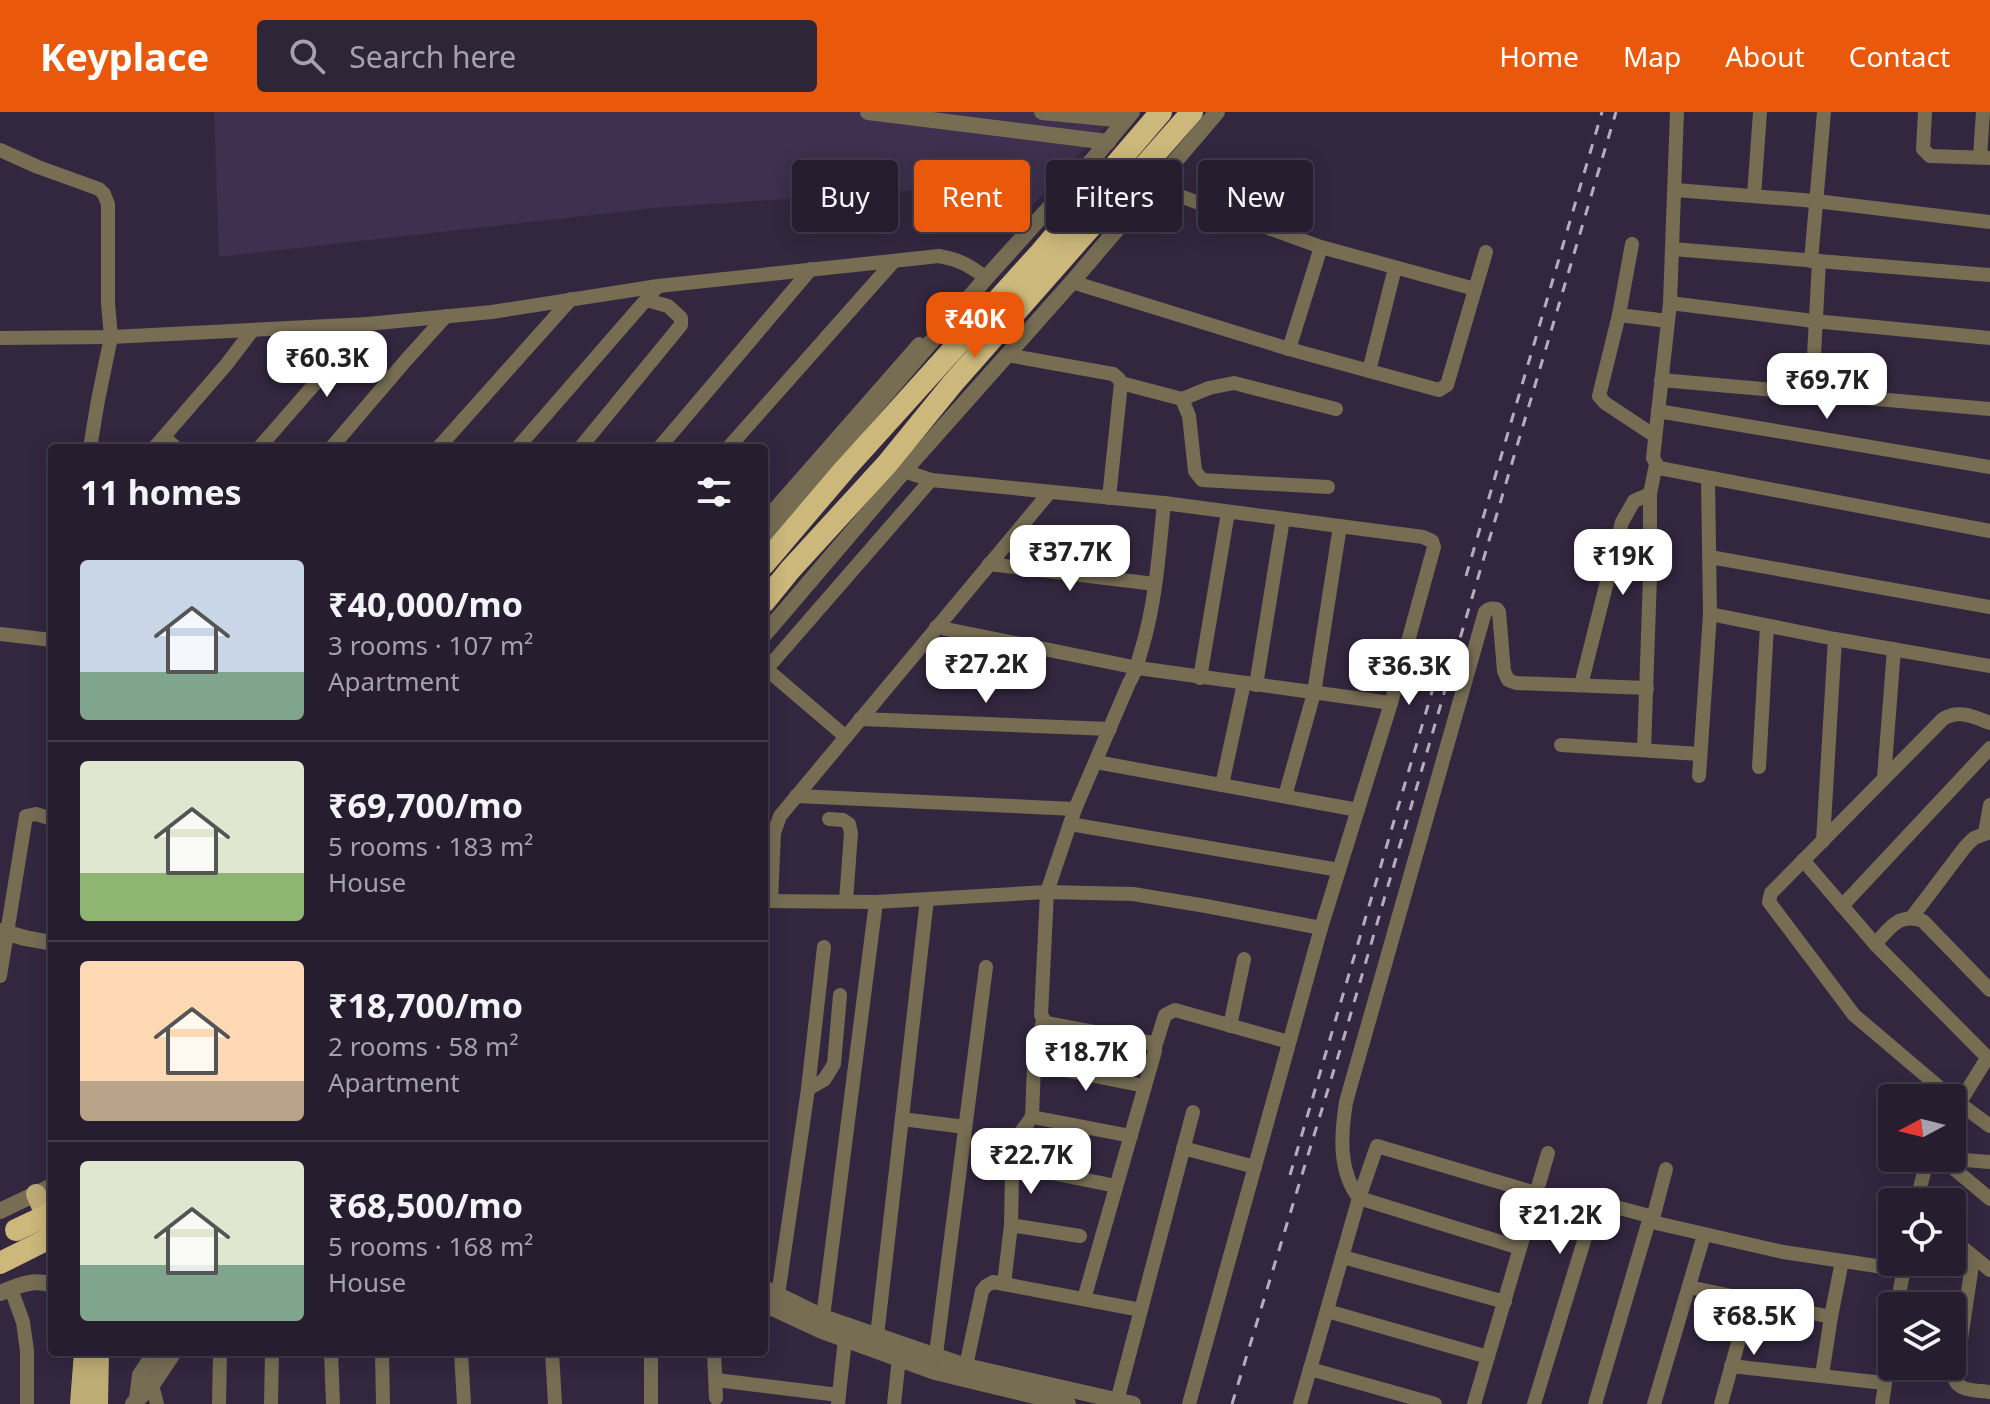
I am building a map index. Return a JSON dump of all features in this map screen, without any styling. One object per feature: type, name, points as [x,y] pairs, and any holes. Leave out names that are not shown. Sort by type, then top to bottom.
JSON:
[{"type":"highway","points":[[768,559],[865,433],[1041,252],[1161,112]]},
{"type":"highway","points":[[768,597],[1192,112]]},
{"type":"highway","points":[[0,1238],[48,1215]]},
{"type":"highway","points":[[0,1263],[48,1239]]},
{"type":"main road","points":[[44,1190],[48,1210]]},
{"type":"main road","points":[[80,1404],[84,1356]]},
{"type":"main road","points":[[98,1404],[99,1356]]},
{"type":"street","points":[[868,112],[1108,142]]},
{"type":"street","points":[[1042,112],[1129,116]]},
{"type":"street","points":[[1175,160],[1217,112]]},
{"type":"street","points":[[1677,112],[1670,303],[1653,458],[1656,464],[1659,468],[1708,478],[1990,531]]},
{"type":"street","points":[[1754,196],[1760,112]]},
{"type":"street","points":[[1812,393],[1816,201],[1824,112]]},
{"type":"street","points":[[1925,112],[1925,153],[1930,156],[1985,158],[1983,112]]},
{"type":"street","points":[[768,532],[865,433],[986,278],[1129,116]]},
{"type":"street","points":[[0,150],[99,189],[108,204],[111,337],[91,444]]},
{"type":"street","points":[[1675,190],[1816,201],[1990,222]]},
{"type":"street","points":[[1182,197],[1321,247],[1475,289]]},
{"type":"street","points":[[768,630],[1114,232]]},
{"type":"street","points":[[1632,244],[1599,396],[1655,436]]},
{"type":"street","points":[[1289,349],[1321,247]]},
{"type":"street","points":[[1672,249],[1990,275]]},
{"type":"street","points":[[1072,282],[1289,349],[1435,389],[1447,385],[1486,252]]},
{"type":"street","points":[[0,338],[111,337],[367,324],[492,312],[658,286],[939,256],[968,264],[986,278]]},
{"type":"street","points":[[732,444],[894,261]]},
{"type":"street","points":[[1369,371],[1395,268]]},
{"type":"street","points":[[662,444],[811,269]]},
{"type":"street","points":[[520,444],[658,286]]},
{"type":"street","points":[[768,516],[966,289]]},
{"type":"street","points":[[442,444],[571,299]]},
{"type":"street","points":[[583,444],[681,325],[681,318],[668,306],[646,300]]},
{"type":"street","points":[[1670,303],[1990,338]]},
{"type":"street","points":[[1619,315],[1668,321]]},
{"type":"street","points":[[334,444],[446,316]]},
{"type":"street","points":[[262,444],[367,324]]},
{"type":"street","points":[[159,443],[252,331]]},
{"type":"street","points":[[1007,355],[1113,374],[1119,379],[1109,498]]},
{"type":"street","points":[[1661,380],[1990,409]]},
{"type":"street","points":[[1121,383],[1182,399],[1217,385],[1234,383],[1336,409]]},
{"type":"street","points":[[1182,399],[1189,416],[1195,471],[1202,480],[1328,487]]},
{"type":"street","points":[[1658,411],[1990,467]]},
{"type":"street","points":[[1644,750],[1650,494],[1656,464]]},
{"type":"street","points":[[904,471],[931,480],[1164,503],[1423,537],[1432,541],[1434,547],[1391,703],[1321,928],[1189,1404]]},
{"type":"street","points":[[1699,776],[1710,614],[1708,478]]},
{"type":"street","points":[[768,666],[931,480]]},
{"type":"street","points":[[768,875],[770,824],[780,816],[1049,493]]},
{"type":"street","points":[[1581,685],[1622,522],[1634,501],[1650,494]]},
{"type":"street","points":[[1004,1284],[1011,1225],[1012,1174],[1016,1167],[1018,1136],[1032,1117],[1034,1064],[1043,1020],[1047,892],[1075,809],[1138,668],[1153,603],[1164,503]]},
{"type":"street","points":[[1200,678],[1228,512]]},
{"type":"street","points":[[1222,785],[1250,684],[1283,519]]},
{"type":"street","points":[[1285,796],[1314,693],[1340,526]]},
{"type":"street","points":[[1710,557],[1990,607]]},
{"type":"street","points":[[989,564],[1155,584]]},
{"type":"street","points":[[1520,1248],[1359,1198],[1352,1189],[1344,1163],[1343,1120],[1346,1102],[1485,612],[1493,608],[1499,612],[1504,671],[1508,680],[1516,683],[1647,688]]},
{"type":"street","points":[[1710,614],[1990,666]]},
{"type":"street","points":[[1759,767],[1767,626]]},
{"type":"street","points":[[936,627],[1138,668],[1391,703]]},
{"type":"street","points":[[0,634],[48,640]]},
{"type":"street","points":[[1823,841],[1835,639]]},
{"type":"street","points":[[1884,778],[1894,649]]},
{"type":"street","points":[[768,672],[846,737]]},
{"type":"street","points":[[1932,1084],[1854,1015],[1769,902],[1771,893],[1943,719],[1958,714],[1990,723],[1990,709]]},
{"type":"street","points":[[860,719],[1110,729]]},
{"type":"street","points":[[1561,745],[1700,754]]},
{"type":"street","points":[[1842,906],[1990,748]]},
{"type":"street","points":[[1096,762],[1358,810]]},
{"type":"street","points":[[796,796],[1075,809]]},
{"type":"street","points":[[1912,917],[1965,847],[1974,838],[1988,832],[1990,805]]},
{"type":"street","points":[[0,976],[4,932],[26,816],[36,814],[48,818]]},
{"type":"street","points":[[829,819],[843,820],[849,824],[851,833],[846,901]]},
{"type":"street","points":[[1070,824],[1339,870]]},
{"type":"street","points":[[1803,860],[1875,944],[1988,1056],[1966,1087]]},
{"type":"street","points":[[768,901],[876,902],[1047,892],[1133,894],[1321,928]]},
{"type":"street","points":[[877,1336],[927,899]]},
{"type":"street","points":[[823,1317],[876,902]]},
{"type":"street","points":[[1875,944],[1902,918],[1912,917],[1923,921],[1990,990]]},
{"type":"street","points":[[4,932],[48,942]]},
{"type":"street","points":[[769,1296],[808,1089],[824,947]]},
{"type":"street","points":[[1230,1026],[1244,959]]},
{"type":"street","points":[[936,1354],[986,967]]},
{"type":"street","points":[[808,1089],[824,1080],[834,1064],[840,995]]},
{"type":"street","points":[[1084,1299],[1165,1015],[1175,1010],[1289,1042]]},
{"type":"street","points":[[1043,1020],[1148,1042],[1155,1047]]},
{"type":"street","points":[[1034,1064],[1145,1086]]},
{"type":"street","points":[[1966,1111],[1990,1126]]},
{"type":"street","points":[[769,1296],[822,1331],[845,1339],[899,1351],[936,1354],[966,1366],[1125,1402],[1141,1310],[1193,1112]]},
{"type":"street","points":[[1032,1117],[1131,1136]]},
{"type":"street","points":[[902,1119],[965,1127]]},
{"type":"street","points":[[1300,1404],[1375,1149],[1380,1146],[1536,1193]]},
{"type":"street","points":[[1183,1148],[1255,1167]]},
{"type":"street","points":[[1474,1404],[1548,1153]]},
{"type":"street","points":[[1966,1160],[1990,1162]]},
{"type":"street","points":[[1016,1167],[1116,1186]]},
{"type":"street","points":[[1595,1404],[1666,1169]]},
{"type":"street","points":[[1957,1172],[1990,1199]]},
{"type":"street","points":[[0,1211],[44,1190]]},
{"type":"street","points":[[1534,1404],[1595,1205],[1601,1203],[1704,1235],[1783,1252],[1878,1264]]},
{"type":"street","points":[[1011,1225],[1080,1236]]},
{"type":"street","points":[[1654,1404],[1704,1235]]},
{"type":"street","points":[[1966,1252],[1990,1270]]},
{"type":"street","points":[[1343,1257],[1505,1302]]},
{"type":"street","points":[[1973,1258],[1955,1380],[1961,1388],[1990,1392]]},
{"type":"street","points":[[1822,1375],[1842,1261]]},
{"type":"street","points":[[966,1366],[982,1291],[993,1282],[1141,1310]]},
{"type":"street","points":[[27,1404],[27,1351],[23,1322],[5,1291],[27,1283],[48,1283]]},
{"type":"street","points":[[1689,1287],[1831,1317]]},
{"type":"street","points":[[769,1296],[877,1336],[935,1372],[1068,1404]]},
{"type":"street","points":[[1721,1404],[1750,1300]]},
{"type":"street","points":[[1327,1311],[1488,1357]]},
{"type":"street","points":[[716,1380],[839,1399],[845,1339]]},
{"type":"street","points":[[894,1404],[899,1351]]},
{"type":"street","points":[[135,1401],[140,1375],[152,1356]]},
{"type":"street","points":[[135,1401],[152,1385],[171,1356]]},
{"type":"street","points":[[219,1404],[220,1356]]},
{"type":"street","points":[[271,1404],[272,1356]]},
{"type":"street","points":[[331,1356],[333,1404]]},
{"type":"street","points":[[382,1356],[383,1404]]},
{"type":"street","points":[[461,1356],[464,1404]]},
{"type":"street","points":[[552,1356],[555,1404]]},
{"type":"street","points":[[651,1356],[651,1404]]},
{"type":"street","points":[[714,1356],[716,1398]]},
{"type":"street","points":[[1731,1366],[1884,1383]]},
{"type":"street","points":[[1310,1369],[1435,1404]]},
{"type":"street","points":[[1882,1404],[1885,1380]]},
{"type":"street","points":[[152,1385],[157,1404]]},
{"type":"shaded area","points":[[214,112],[1118,112],[1074,160],[1046,160],[1046,191],[1030,208],[1030,160],[914,160],[914,191],[898,192],[898,160],[792,160],[792,199],[663,207],[219,257]]},
{"type":"railway","points":[[1466,576],[1602,112]]},
{"type":"railway","points":[[1232,1404],[1344,1037],[1616,112]]},
{"type":"railway","points":[[1290,1175],[1441,661]]}]
